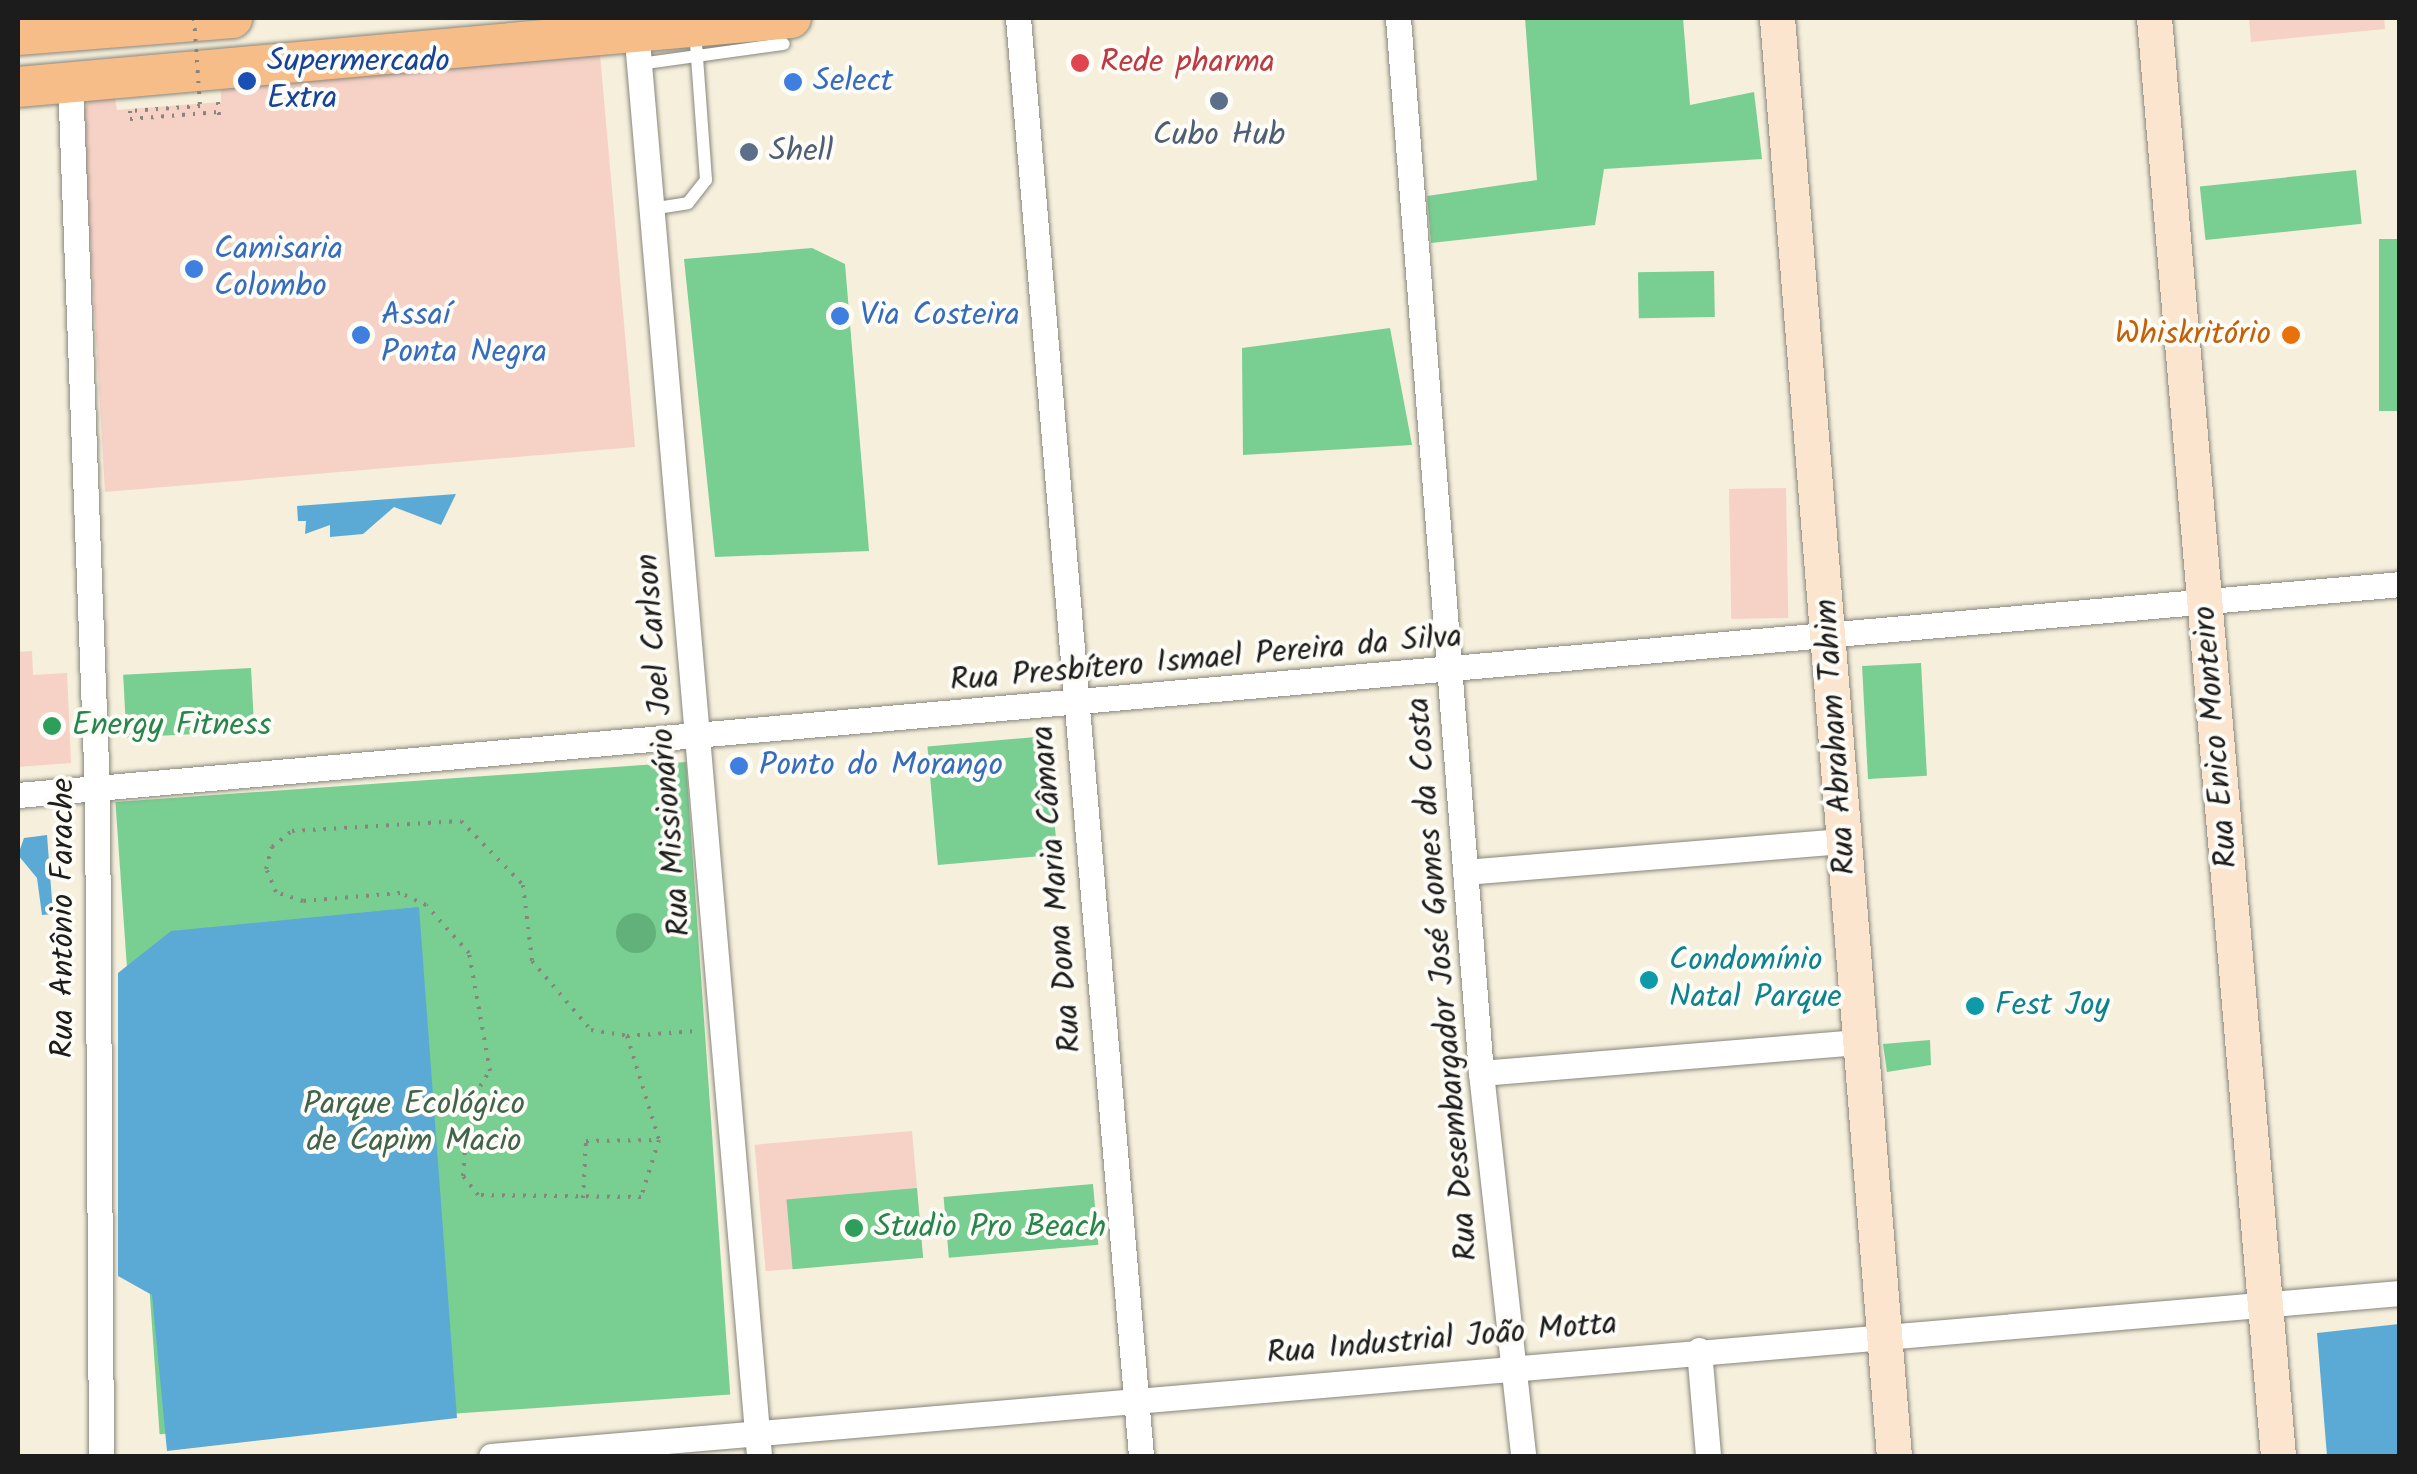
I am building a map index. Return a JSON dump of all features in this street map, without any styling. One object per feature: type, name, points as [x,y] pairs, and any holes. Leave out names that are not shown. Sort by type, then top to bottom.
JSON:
[{"type":"main road","points":[[18,35],[232,18]]},
{"type":"main road","name":"Rua Abraham Tahim","points":[[1777,18],[1830,637],[1880,1336],[1894,1456]]},
{"type":"main road","name":"Rua Enico Monteiro","points":[[2154,18],[2278,1456]]},
{"type":"main road","points":[[18,87],[70,80],[638,46],[788,31]]},
{"type":"street","name":"Rua Dona Maria Câmara","points":[[1018,18],[1140,1456]]},
{"type":"street","name":"Rua Desembargador José Gomes da Costa","points":[[1398,18],[1481,1072],[1523,1456]]},
{"type":"street","name":"Rua Missionário Joel Carlson","points":[[638,46],[759,1456]]},
{"type":"street","name":"Rua Antônio Farache","points":[[70,80],[98,789],[101,1456]]},
{"type":"street","name":"Rua Presbítero Ismael Pereira da Silva","points":[[18,795],[1449,672],[2400,584]]},
{"type":"street","points":[[1465,872],[1845,841]]},
{"type":"street","points":[[1481,1072],[1861,1042]]},
{"type":"street","name":"Rua Industrial João Motta","points":[[491,1456],[756,1428],[2400,1293]]},
{"type":"street","points":[[1699,1350],[1708,1456]]},
{"type":"lane","points":[[651,209],[688,203],[706,180],[696,40]]},
{"type":"path","points":[[194,18],[200,106],[130,112],[130,119],[218,112]]},
{"type":"path","points":[[627,1036],[659,1140],[641,1197],[478,1195],[463,1176],[469,1104],[490,1070],[469,953],[426,904],[400,893],[302,900],[276,892],[266,870],[272,847],[292,831],[461,821],[523,884],[532,961],[591,1030],[627,1036],[705,1030]]},
{"type":"path","points":[[466,1136],[504,1136]]},
{"type":"path","points":[[583,1198],[586,1142],[659,1140]]},
{"type":"shaded area","points":[[2249,18],[2384,18],[2385,29],[2251,42]]},
{"type":"shaded area","name":"Assaí Ponta Negra","points":[[600,55],[635,447],[105,492],[83,114],[90,97],[114,93],[117,110],[221,102],[221,82]]},
{"type":"shaded area","points":[[1786,488],[1788,618],[1731,619],[1729,489]]},
{"type":"shaded area","name":"Energy Fitness","points":[[32,651],[33,675],[67,673],[71,763],[18,767],[18,652]]},
{"type":"shaded area","points":[[912,1131],[923,1258],[766,1271],[755,1145]]},
{"type":"green space","points":[[1525,18],[1683,18],[1690,105],[1754,92],[1762,159],[1604,169],[1595,225],[1431,243],[1427,196],[1537,180]]},
{"type":"green space","points":[[2356,170],[2362,224],[2206,240],[2200,186]]},
{"type":"green space","points":[[2379,239],[2399,239],[2399,411],[2379,411]]},
{"type":"green space","points":[[812,248],[845,264],[869,551],[715,557],[684,259]]},
{"type":"green space","points":[[1714,271],[1715,317],[1639,318],[1638,272]]},
{"type":"green space","points":[[1390,328],[1412,445],[1243,455],[1242,348]]},
{"type":"green space","points":[[1921,663],[1927,776],[1868,779],[1862,666]]},
{"type":"green space","points":[[251,668],[254,731],[126,738],[123,675]]},
{"type":"green space","points":[[1047,736],[1057,855],[938,865],[927,746]]},
{"type":"green space","name":"Parque Ecológico de Capim Macio","points":[[686,762],[730,1394],[160,1434],[115,802]]},
{"type":"green space","points":[[636,913],[650,919],[656,933],[650,947],[636,953],[622,947],[616,933],[622,919]]},
{"type":"green space","points":[[1930,1040],[1931,1065],[1887,1072],[1883,1044]]},
{"type":"green space","points":[[1093,1184],[1098,1245],[949,1258],[944,1197]]},
{"type":"green space","name":"Studio Pro Beach","points":[[917,1188],[923,1258],[793,1269],[786,1199]]},
{"type":"water","points":[[456,494],[441,525],[394,507],[363,534],[330,537],[330,525],[305,534],[306,521],[298,521],[297,506]]},
{"type":"water","points":[[47,835],[53,914],[42,915],[37,878],[18,855],[24,838]]},
{"type":"water","points":[[419,907],[457,1418],[167,1451],[152,1295],[118,1276],[118,973],[171,931]]},
{"type":"water","points":[[2399,1324],[2399,1456],[2327,1456],[2317,1333]]},
{"type":"place","name":"Rede pharma","points":[[1080,63]]},
{"type":"place","name":"Supermercado Extra","points":[[247,81]]},
{"type":"place","name":"Select","points":[[793,82]]},
{"type":"place","name":"Cubo Hub","points":[[1219,101]]},
{"type":"place","name":"Shell","points":[[749,152]]},
{"type":"place","name":"Camisaria Colombo","points":[[194,269]]},
{"type":"place","name":"Via Costeira","points":[[840,316]]},
{"type":"place","name":"Assaí Ponta Negra","points":[[361,335]]},
{"type":"place","name":"Whiskritório","points":[[2291,335]]},
{"type":"place","name":"Energy Fitness","points":[[52,726]]},
{"type":"place","name":"Ponto do Morango","points":[[739,766]]},
{"type":"place","name":"Condomínio Natal Parque","points":[[1649,980]]},
{"type":"place","name":"Fest Joy","points":[[1975,1006]]},
{"type":"place","name":"Studio Pro Beach","points":[[854,1228]]}]
